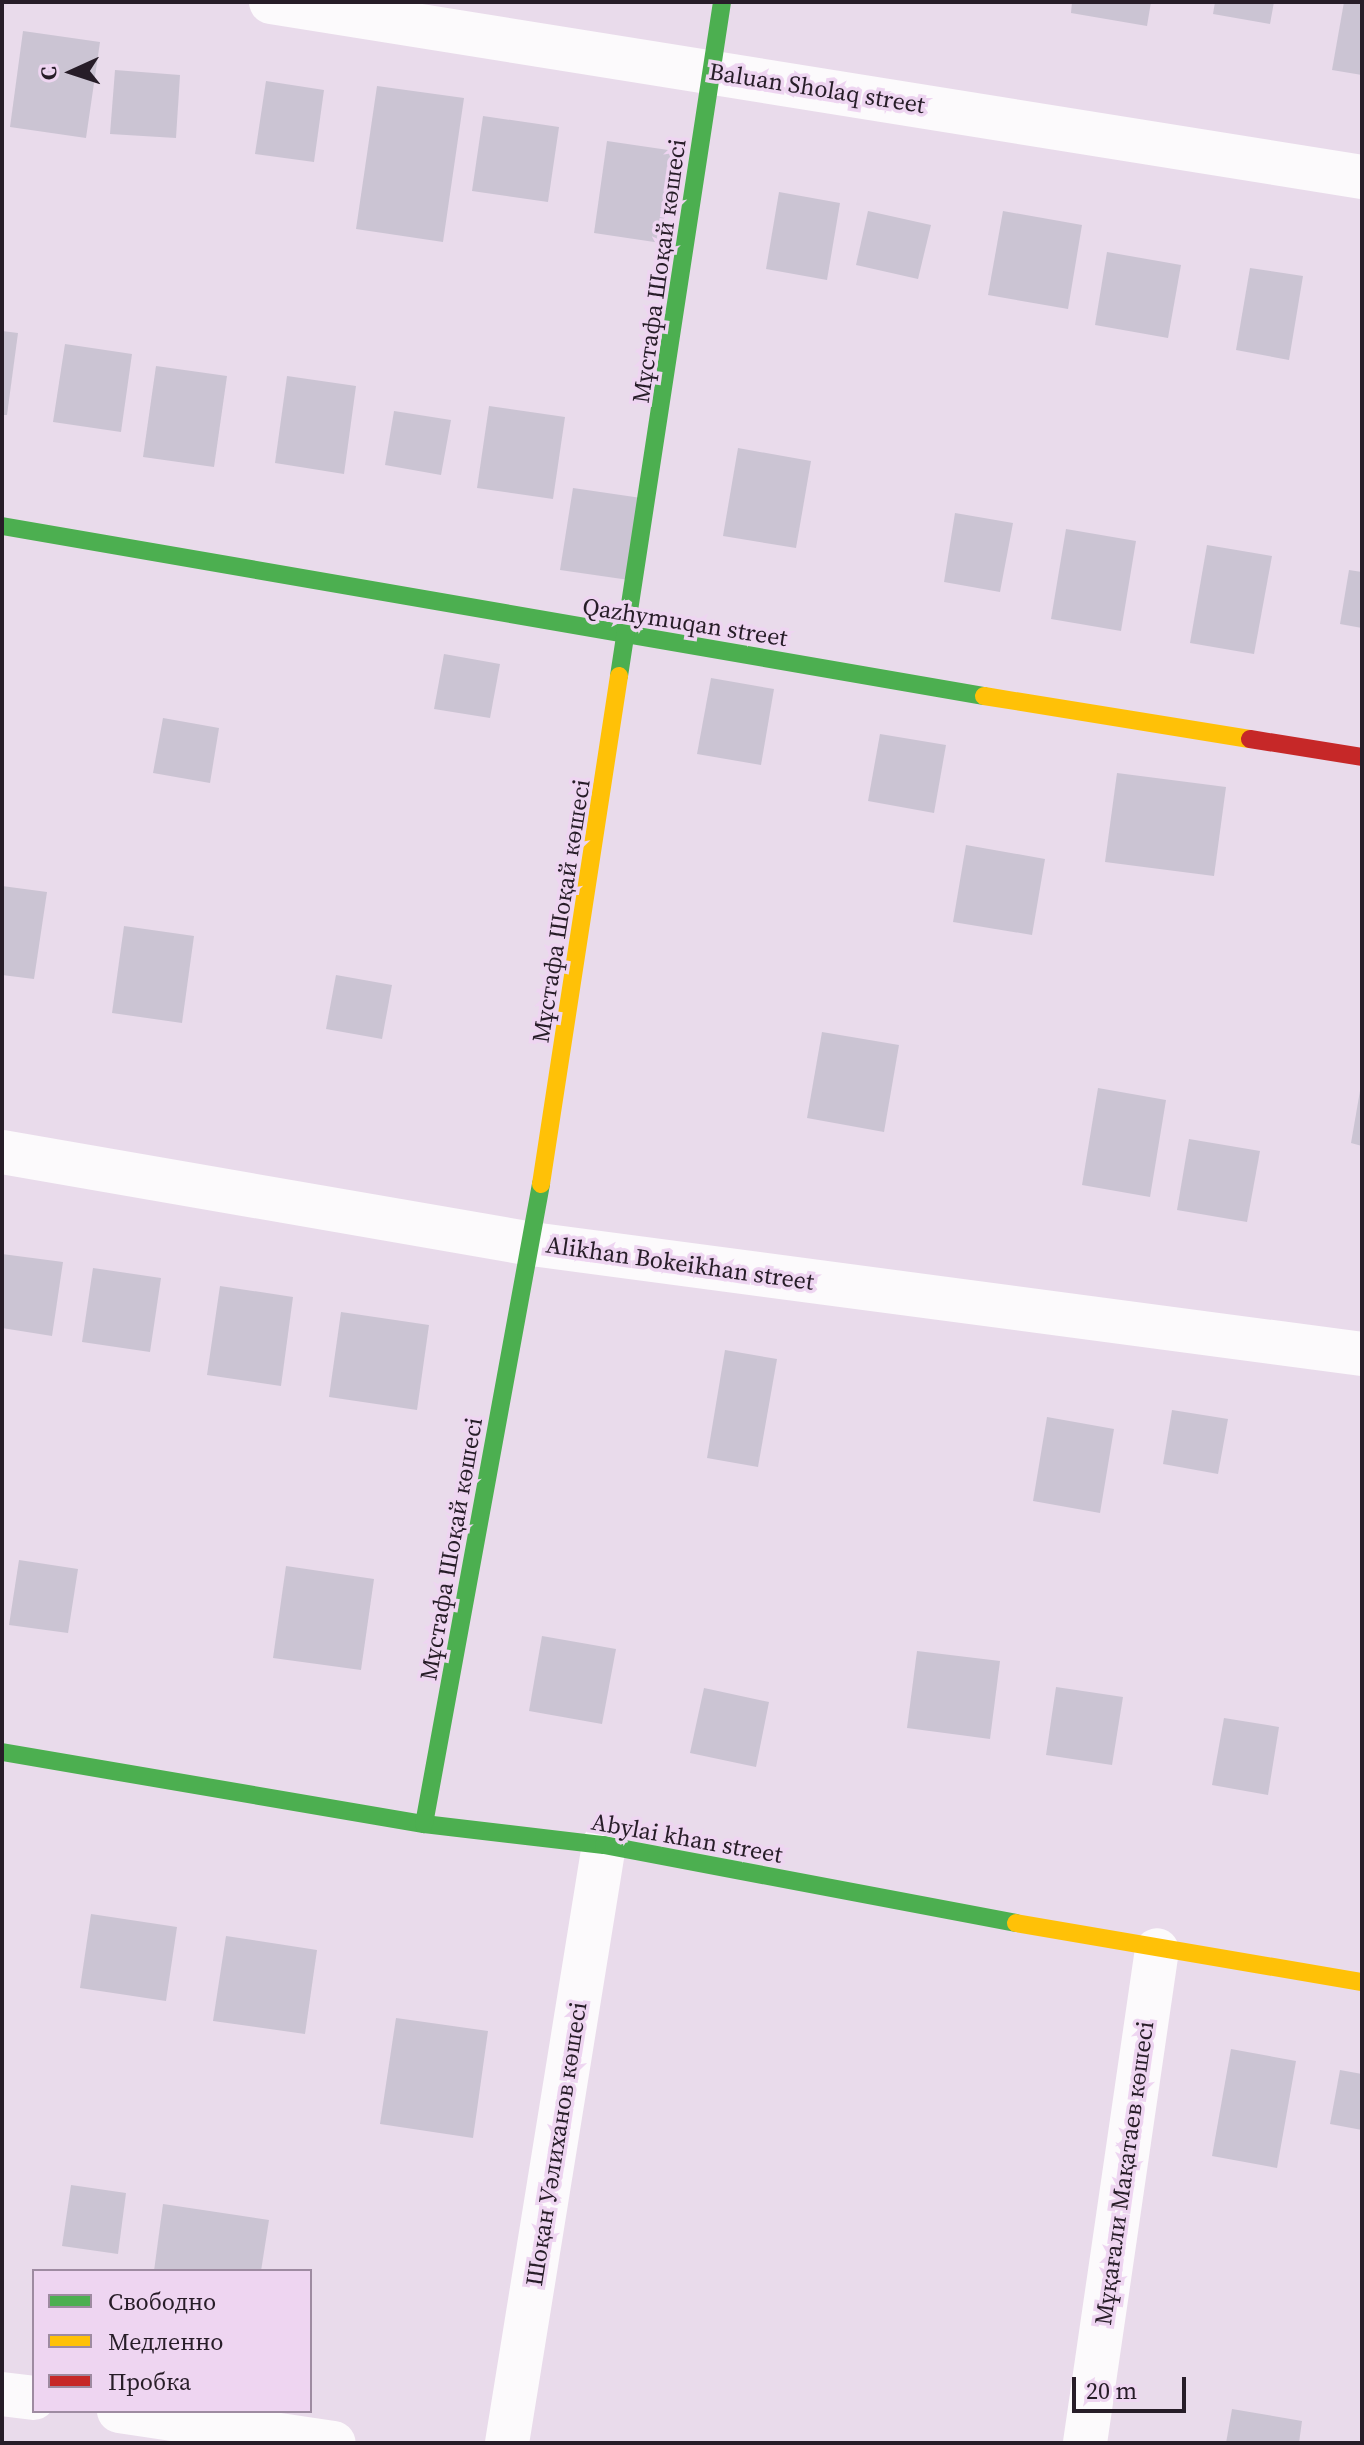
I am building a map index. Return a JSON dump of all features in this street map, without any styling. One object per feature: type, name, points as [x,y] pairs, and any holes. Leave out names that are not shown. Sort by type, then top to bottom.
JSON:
[{"type":"street","name":"Baluan Sholaq street","points":[[271,2],[1362,177]]},
{"type":"street","name":"Мұстафа Шоқай көшесі","points":[[424,1824],[532,1244],[628,638],[722,2]]},
{"type":"street","name":"Qazhymuqan street","points":[[2,526],[628,638],[1362,757]]},
{"type":"street","name":"Alikhan Bokeikhan street","points":[[2,1152],[532,1244],[1362,1354]]},
{"type":"street","name":"Abylai khan street","points":[[2,1752],[424,1824],[604,1845],[1157,1950],[1362,1982]]},
{"type":"street","name":"Шоқан Уәлиханов көшесі","points":[[507,2443],[604,1845]]},
{"type":"street","name":"Мұқағали Мақатаев көшесі","points":[[1085,2443],[1157,1950]]},
{"type":"street","points":[[2,2394],[32,2398]]},
{"type":"street","points":[[132,2413],[334,2443]]},
{"type":"building","points":[[1072,2],[1151,2],[1147,26],[1071,13]]},
{"type":"building","points":[[1215,2],[1274,2],[1270,24],[1213,14]]},
{"type":"building","points":[[1344,2],[1362,3],[1362,75],[1332,70]]},
{"type":"building","points":[[23,31],[100,42],[86,138],[10,127]]},
{"type":"building","points":[[115,70],[180,75],[176,138],[110,134]]},
{"type":"building","points":[[266,81],[324,90],[314,162],[255,154]]},
{"type":"building","points":[[377,86],[464,98],[443,242],[356,229]]},
{"type":"building","points":[[483,116],[559,127],[548,202],[472,191]]},
{"type":"building","points":[[607,141],[675,151],[661,243],[594,233]]},
{"type":"building","points":[[779,192],[840,203],[827,280],[766,269]]},
{"type":"building","points":[[868,211],[931,225],[918,279],[856,265]]},
{"type":"building","points":[[1003,211],[1082,225],[1068,309],[988,295]]},
{"type":"building","points":[[1107,252],[1181,265],[1168,338],[1095,325]]},
{"type":"building","points":[[1250,268],[1303,276],[1289,360],[1236,350]]},
{"type":"building","points":[[2,331],[18,333],[7,415],[2,415]]},
{"type":"building","points":[[65,344],[132,354],[121,432],[53,422]]},
{"type":"building","points":[[156,366],[227,376],[214,467],[143,457]]},
{"type":"building","points":[[287,376],[356,386],[344,474],[275,463]]},
{"type":"building","points":[[489,406],[565,417],[553,499],[477,488]]},
{"type":"building","points":[[394,411],[451,420],[441,475],[385,465]]},
{"type":"building","points":[[738,448],[811,461],[796,548],[723,536]]},
{"type":"building","points":[[573,488],[648,499],[636,581],[560,570]]},
{"type":"building","points":[[955,513],[1013,523],[1000,592],[944,582]]},
{"type":"building","points":[[1066,529],[1136,541],[1121,631],[1051,619]]},
{"type":"building","points":[[1207,545],[1272,556],[1254,654],[1190,643]]},
{"type":"building","points":[[1349,570],[1362,572],[1362,628],[1340,624]]},
{"type":"building","points":[[444,654],[500,664],[490,718],[434,709]]},
{"type":"building","points":[[711,678],[774,689],[761,765],[697,754]]},
{"type":"building","points":[[163,718],[219,728],[210,783],[153,773]]},
{"type":"building","points":[[880,734],[946,745],[934,813],[868,801]]},
{"type":"building","points":[[1117,773],[1226,787],[1214,876],[1105,862]]},
{"type":"building","points":[[966,845],[1045,859],[1032,935],[953,922]]},
{"type":"building","points":[[2,886],[47,892],[34,979],[2,975]]},
{"type":"building","points":[[124,926],[194,936],[182,1023],[112,1013]]},
{"type":"building","points":[[336,975],[392,985],[382,1039],[326,1029]]},
{"type":"building","points":[[822,1032],[899,1045],[884,1132],[807,1118]]},
{"type":"building","points":[[1098,1088],[1166,1100],[1150,1197],[1082,1185]]},
{"type":"building","points":[[1362,1091],[1362,1146],[1351,1143]]},
{"type":"building","points":[[1189,1139],[1260,1151],[1247,1222],[1177,1210]]},
{"type":"building","points":[[2,1254],[63,1262],[52,1336],[2,1328]]},
{"type":"building","points":[[93,1268],[161,1278],[150,1352],[82,1342]]},
{"type":"building","points":[[220,1286],[293,1297],[281,1386],[207,1375]]},
{"type":"building","points":[[341,1312],[429,1325],[417,1410],[329,1397]]},
{"type":"building","points":[[725,1350],[777,1359],[758,1467],[707,1458]]},
{"type":"building","points":[[1172,1410],[1228,1419],[1218,1474],[1163,1464]]},
{"type":"building","points":[[1047,1417],[1114,1429],[1100,1513],[1033,1501]]},
{"type":"building","points":[[19,1560],[78,1569],[68,1633],[9,1625]]},
{"type":"building","points":[[286,1566],[374,1579],[361,1670],[273,1658]]},
{"type":"building","points":[[542,1636],[616,1649],[602,1724],[529,1711]]},
{"type":"building","points":[[917,1651],[1000,1661],[990,1739],[907,1728]]},
{"type":"building","points":[[1056,1687],[1123,1697],[1112,1765],[1046,1755]]},
{"type":"building","points":[[704,1688],[769,1702],[756,1767],[690,1753]]},
{"type":"building","points":[[1224,1718],[1279,1727],[1268,1795],[1212,1785]]},
{"type":"building","points":[[91,1914],[177,1927],[166,2001],[80,1988]]},
{"type":"building","points":[[226,1936],[317,1950],[305,2034],[213,2021]]},
{"type":"building","points":[[396,2018],[488,2031],[473,2138],[380,2124]]},
{"type":"building","points":[[1231,2049],[1296,2061],[1277,2168],[1212,2156]]},
{"type":"building","points":[[1340,2070],[1362,2074],[1362,2130],[1330,2124]]},
{"type":"building","points":[[71,2185],[126,2193],[118,2254],[62,2246]]},
{"type":"building","points":[[163,2204],[269,2220],[261,2269],[154,2269]]},
{"type":"building","points":[[1232,2409],[1302,2421],[1299,2443],[1226,2443]]},
{"type":"traffic: fast","points":[[619,676],[722,2]]},
{"type":"traffic: fast","points":[[2,526],[984,696]]},
{"type":"traffic: fast","points":[[424,1824],[541,1184]]},
{"type":"traffic: fast","points":[[2,1752],[424,1824],[604,1845],[1016,1923]]},
{"type":"traffic: slow","points":[[541,1184],[619,676]]},
{"type":"traffic: slow","points":[[984,696],[1250,739]]},
{"type":"traffic: slow","points":[[1016,1923],[1362,1982]]},
{"type":"traffic: jam","points":[[1250,739],[1362,757]]}]
